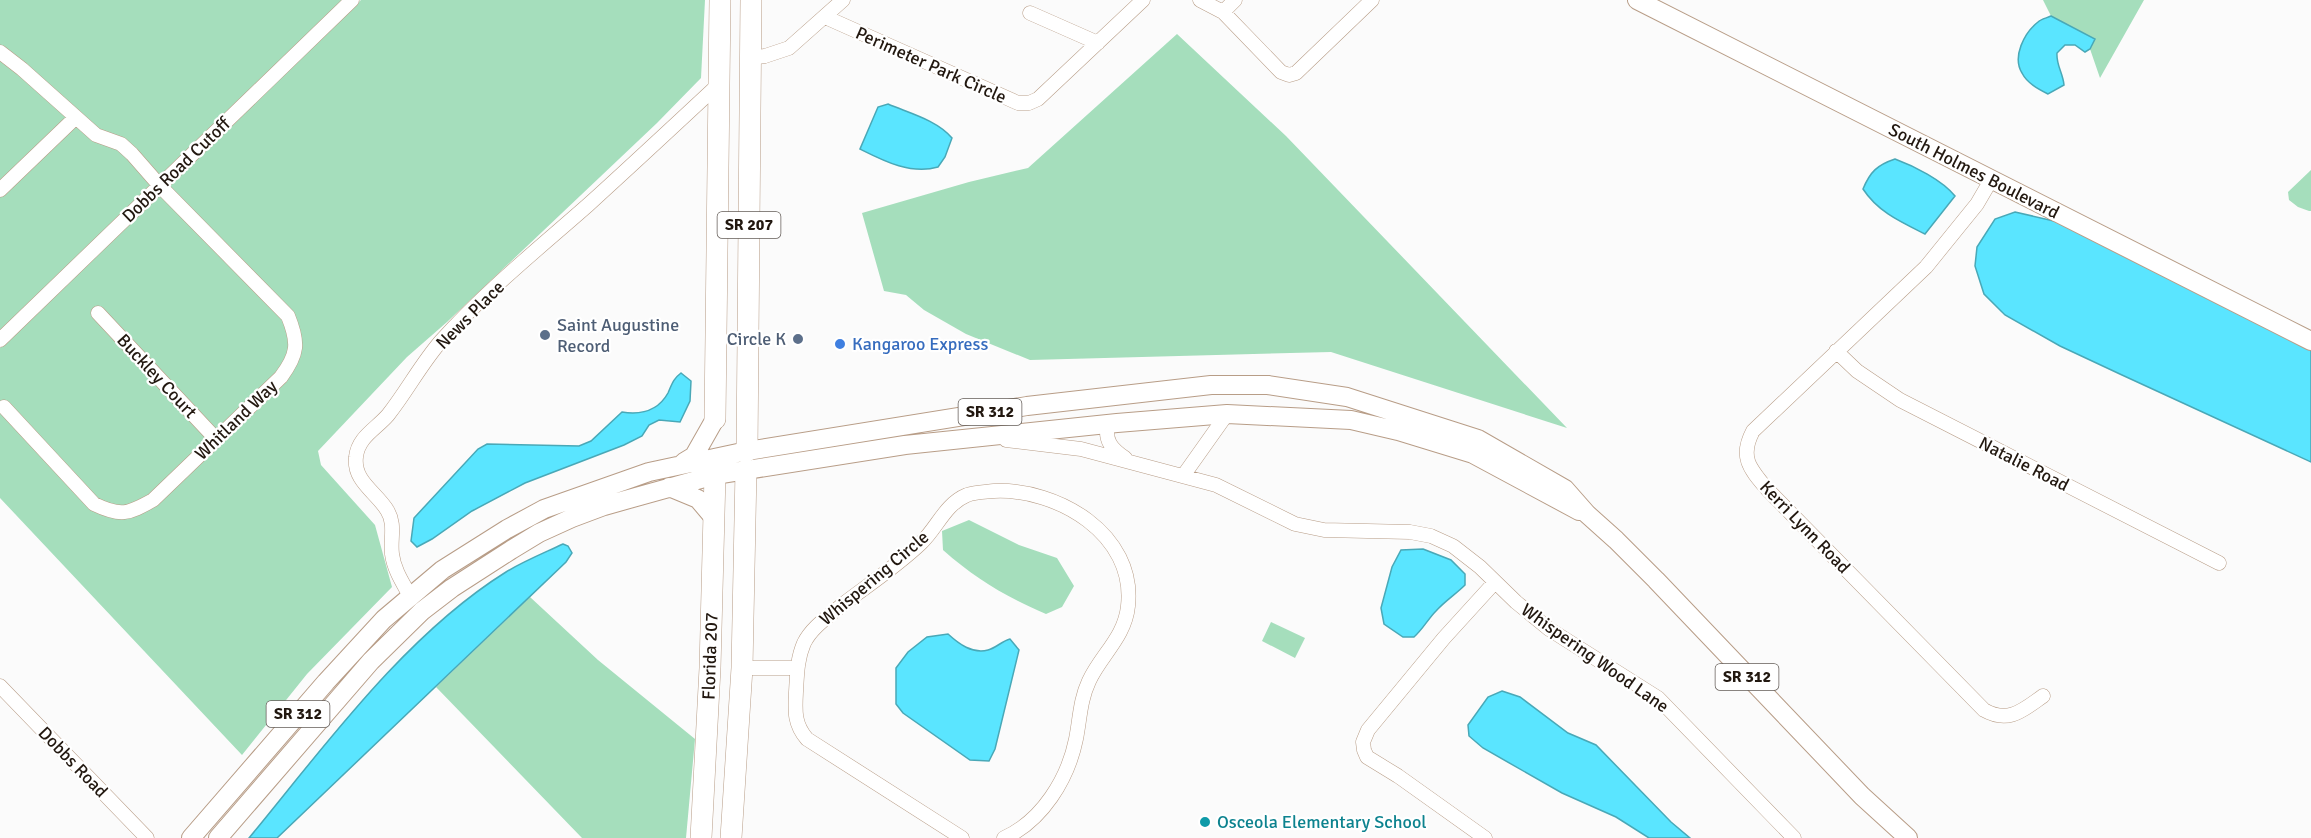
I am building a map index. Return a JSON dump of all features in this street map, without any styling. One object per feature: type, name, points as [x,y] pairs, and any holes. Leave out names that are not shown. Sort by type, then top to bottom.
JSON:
[{"type":"highway","name":"SR 207","points":[[715,419],[720,0]]},
{"type":"highway","name":"SR 207","points":[[731,838],[742,668],[751,0]]},
{"type":"highway","name":"Florida 207","points":[[701,838],[710,668],[715,466]]},
{"type":"main road","name":"South Holmes Boulevard","points":[[1637,0],[2311,341]]},
{"type":"main road","name":"SR 312","points":[[218,838],[363,670],[422,611],[452,588],[511,550],[539,533],[572,518],[669,487],[715,466],[1027,406],[1211,385],[1268,385],[1347,397],[1478,439],[1565,489],[1846,779],[1908,838]]},
{"type":"main road","points":[[1227,414],[1239,393],[1235,385]]},
{"type":"main road","name":"SR 312","points":[[746,460],[1227,414],[1351,420],[1398,431],[1473,454],[1587,514]]},
{"type":"main road","points":[[681,464],[694,456],[715,419]]},
{"type":"main road","name":"SR 207","points":[[715,419],[715,466]]},
{"type":"main road","name":"SR 312","points":[[191,838],[358,646],[410,596],[474,549],[544,509],[618,482],[681,464],[715,466]]},
{"type":"main road","points":[[669,487],[699,499],[714,518]]},
{"type":"main road","points":[[363,670],[363,659],[409,613],[412,608],[410,596]]},
{"type":"street","name":"Dobbs Road Cutoff","points":[[0,340],[352,0]]},
{"type":"street","points":[[750,58],[781,52],[802,38],[843,0]]},
{"type":"street","name":"Perimeter Park Circle","points":[[825,17],[1018,103],[1029,103],[1038,99],[1143,0]]},
{"type":"street","points":[[1200,0],[1223,12],[1281,72],[1289,75],[1296,73],[1372,0]]},
{"type":"street","points":[[1223,12],[1235,0]]},
{"type":"street","points":[[1030,13],[1098,43]]},
{"type":"street","name":"Whitland Way","points":[[0,52],[96,135],[121,144],[288,316],[295,334],[296,349],[292,362],[281,377],[153,500],[134,511],[112,513],[94,504],[4,407]]},
{"type":"street","name":"News Place","points":[[410,596],[396,570],[392,555],[393,528],[388,511],[364,484],[356,469],[355,460],[361,443],[366,435],[386,417],[420,366],[460,321],[719,84]]},
{"type":"street","points":[[0,190],[75,118]]},
{"type":"street","name":"Kerri Lynn Road","points":[[1991,180],[1977,204],[1926,267],[1753,431],[1746,449],[1749,465],[1767,489],[1984,710],[2000,717],[2013,715],[2043,696]]},
{"type":"street","name":"Buckley Court","points":[[98,313],[216,439]]},
{"type":"street","name":"Natalie Road","points":[[1836,351],[1857,371],[1900,400],[2219,563]]},
{"type":"street","points":[[1183,476],[1227,414]]},
{"type":"street","points":[[1108,424],[1106,433],[1112,449],[1132,463]]},
{"type":"street","name":"Whispering Wood Lane","points":[[971,438],[1040,443],[1081,449],[1216,485],[1295,524],[1324,530],[1410,532],[1431,536],[1453,546],[1549,629],[1658,698],[1794,838]]},
{"type":"street","name":"Whispering Circle","points":[[962,838],[807,739],[801,731],[795,713],[797,668],[804,643],[819,624],[921,543],[949,507],[976,492],[1003,491],[1031,494],[1048,499],[1085,518],[1108,541],[1123,567],[1129,592],[1125,622],[1112,647],[1089,681],[1080,709],[1073,751],[1058,786],[1037,814],[1024,826],[1004,838]]},
{"type":"street","points":[[1485,838],[1398,776],[1367,757],[1363,742],[1368,730],[1443,638],[1496,582]]},
{"type":"street","points":[[742,668],[797,668]]},
{"type":"street","name":"Dobbs Road","points":[[0,686],[147,838]]},
{"type":"green space","points":[[0,0],[344,0],[0,332]]},
{"type":"green space","points":[[361,0],[705,0],[701,78],[657,123],[407,357],[318,451],[321,465],[375,525],[392,587],[307,674],[242,755],[0,498],[0,348]]},
{"type":"green space","points":[[2043,0],[2144,0],[2100,78],[2090,49],[2095,39],[2051,16]]},
{"type":"green space","points":[[1177,34],[1286,136],[1567,428],[1331,352],[1030,360],[966,334],[924,310],[906,295],[884,291],[862,213],[969,182],[1028,168]]},
{"type":"green space","points":[[2311,170],[2311,211],[2309,211],[2289,200],[2288,192]]},
{"type":"green space","points":[[969,520],[1019,545],[1057,558],[1074,586],[1062,607],[1046,614],[1031,607],[980,579],[943,550],[942,531]]},
{"type":"green space","points":[[530,597],[598,660],[695,739],[686,838],[582,838],[436,687]]},
{"type":"green space","points":[[1271,622],[1305,638],[1295,658],[1262,641]]},
{"type":"water","points":[[2051,16],[2095,39],[2090,49],[2085,52],[2075,45],[2065,45],[2057,53],[2064,85],[2048,94],[2027,80],[2019,67],[2018,60],[2021,46],[2028,32],[2039,21]]},
{"type":"water","points":[[888,104],[939,126],[952,138],[945,157],[938,167],[918,169],[898,166],[860,149],[878,107]]},
{"type":"water","points":[[1895,159],[1927,174],[1943,184],[1955,196],[1925,234],[1883,210],[1863,189],[1875,170]]},
{"type":"water","points":[[2015,212],[2067,224],[2311,347],[2311,462],[2060,346],[2005,315],[1984,294],[1975,266],[1977,247],[1995,219]]},
{"type":"water","points":[[681,373],[691,381],[690,401],[680,422],[659,420],[649,425],[642,436],[624,445],[525,483],[472,511],[417,547],[411,541],[414,518],[478,449],[487,444],[579,446],[591,441],[622,412],[636,413],[654,408],[664,399],[674,380]]},
{"type":"water","points":[[563,544],[568,546],[572,553],[566,562],[277,838],[249,838],[368,694],[434,627],[506,572]]},
{"type":"water","points":[[1423,549],[1451,560],[1465,574],[1465,585],[1439,607],[1414,637],[1403,637],[1384,624],[1381,608],[1392,567],[1401,550]]},
{"type":"water","points":[[948,634],[961,645],[977,651],[991,649],[1010,639],[1019,650],[995,749],[989,761],[970,760],[903,713],[896,704],[896,668],[908,652],[927,637]]},
{"type":"water","points":[[1502,691],[1520,697],[1568,733],[1596,745],[1671,822],[1690,838],[1649,838],[1616,817],[1562,793],[1483,748],[1469,736],[1468,725],[1488,697]]},
{"type":"place","name":"Saint Augustine Record","points":[[545,335]]},
{"type":"place","name":"Circle K","points":[[798,339]]},
{"type":"place","name":"Kangaroo Express","points":[[840,344]]},
{"type":"place","name":"Osceola Elementary School","points":[[1205,822]]}]
